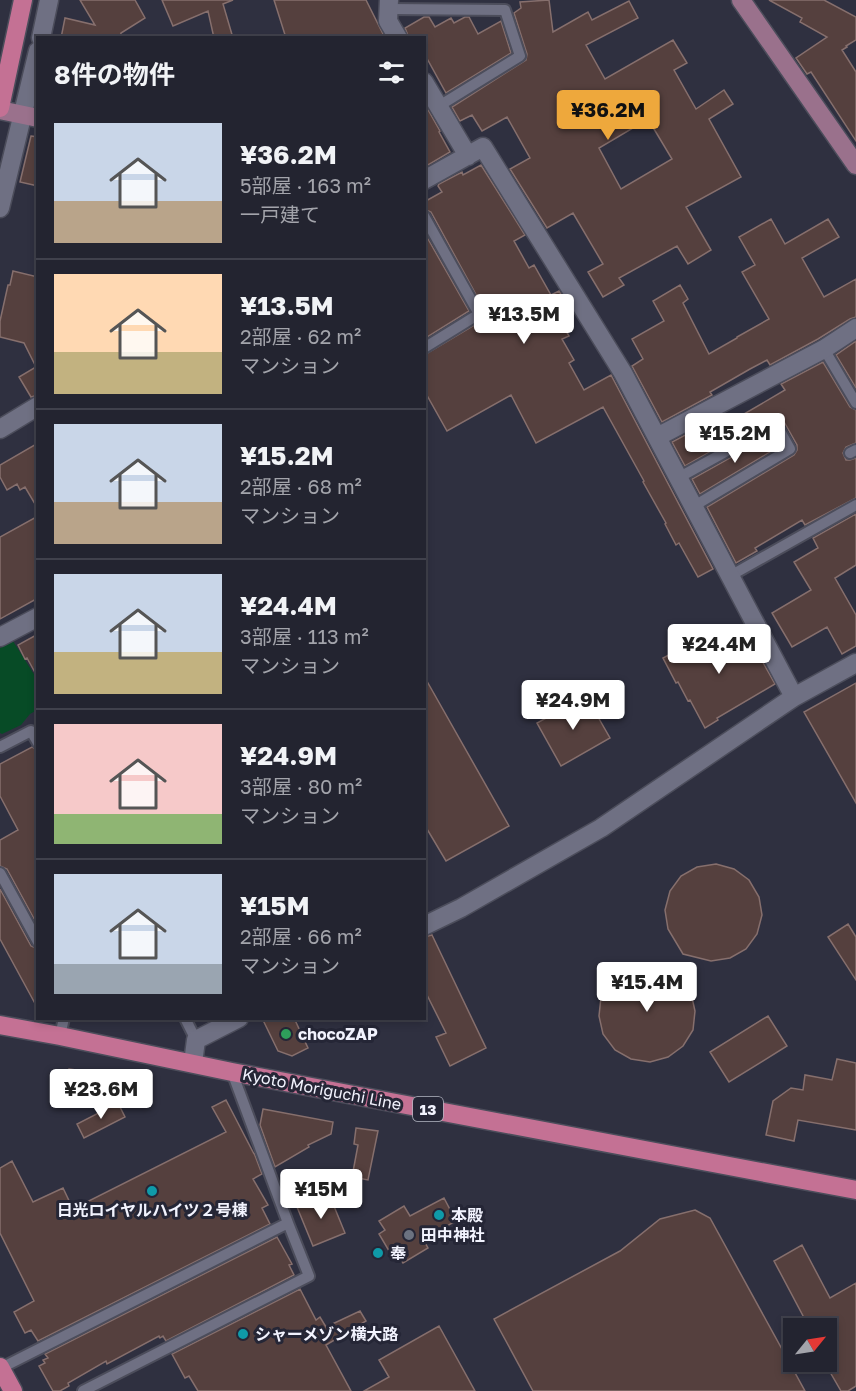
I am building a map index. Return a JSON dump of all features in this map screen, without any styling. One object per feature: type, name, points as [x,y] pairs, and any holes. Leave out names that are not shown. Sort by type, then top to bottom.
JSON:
[{"type":"main road","points":[[0,109],[23,0]]},
{"type":"main road","name":"Kyoto Moriguchi Line","points":[[0,1025],[62,1027],[232,1072],[856,1190]]},
{"type":"main road","points":[[0,1368],[13,1391]]},
{"type":"street","points":[[41,36],[49,0]]},
{"type":"street","points":[[741,0],[856,165]]},
{"type":"street","points":[[389,4],[388,21],[397,36]]},
{"type":"street","points":[[0,208],[30,116],[36,67]]},
{"type":"street","points":[[426,85],[468,156]]},
{"type":"street","points":[[0,109],[30,116]]},
{"type":"street","points":[[426,179],[483,147],[623,373],[794,697]]},
{"type":"street","points":[[657,437],[824,349],[856,328]]},
{"type":"street","points":[[0,429],[36,407]]},
{"type":"street","points":[[0,637],[36,618]]},
{"type":"street","points":[[426,925],[461,908],[600,828],[794,697],[856,663]]},
{"type":"street","points":[[193,1063],[196,1040],[235,1020]]},
{"type":"lane","points":[[389,4],[505,10],[520,56],[439,106]]},
{"type":"lane","points":[[426,220],[479,314],[426,347]]},
{"type":"lane","points":[[824,349],[856,403]]},
{"type":"lane","points":[[678,478],[776,424],[790,449],[693,506]]},
{"type":"lane","points":[[730,576],[856,505]]},
{"type":"lane","points":[[0,747],[31,730],[36,739]]},
{"type":"lane","points":[[0,873],[36,938]]},
{"type":"lane","points":[[186,1020],[196,1040]]},
{"type":"lane","points":[[83,1391],[309,1276],[232,1072]]},
{"type":"lane","points":[[0,1368],[288,1223]]},
{"type":"green space","points":[[13,641],[36,677],[36,711],[21,725],[2,734],[0,733],[0,648]]},
{"type":"building","points":[[80,0],[135,0],[145,18],[121,33],[120,36],[61,36],[65,18],[95,25]]},
{"type":"building","points":[[162,0],[233,0],[223,4],[232,36],[214,36],[208,11],[173,26]]},
{"type":"building","points":[[274,0],[366,0],[384,36],[285,36]]},
{"type":"building","points":[[549,0],[553,32],[588,12],[592,20],[629,1],[638,18],[586,45],[605,79],[673,40],[687,63],[674,70],[696,109],[724,90],[733,104],[709,119],[741,177],[686,207],[711,250],[688,264],[677,246],[619,278],[624,285],[603,297],[588,272],[603,264],[573,213],[547,228],[510,169],[530,158],[507,117],[482,131],[472,115],[460,121],[452,107],[526,60],[527,54],[514,13],[521,8],[520,2]],"holes":[[[648,119],[672,159],[621,189],[599,148]]]},
{"type":"building","points":[[769,0],[824,0],[856,17],[856,40],[842,50],[856,72],[856,141],[811,72],[807,74],[796,58],[827,37],[800,22],[802,18]]},
{"type":"building","points":[[424,17],[429,17],[435,27],[451,18],[454,23],[469,17],[478,34],[501,21],[511,53],[446,93],[426,57],[426,36],[408,36],[405,28]]},
{"type":"building","points":[[427,108],[450,152],[428,165],[426,162]]},
{"type":"building","points":[[31,136],[36,137],[36,186],[20,182]]},
{"type":"building","points":[[481,165],[525,235],[514,241],[529,268],[534,265],[551,295],[559,291],[573,314],[560,321],[569,336],[562,339],[574,360],[569,363],[584,390],[611,375],[713,569],[698,577],[679,543],[676,545],[603,407],[536,443],[511,395],[447,431],[426,394],[426,354],[483,320],[486,313],[431,212],[426,210],[426,201],[442,192],[439,184],[462,172],[463,175]]},
{"type":"building","points":[[771,219],[785,244],[828,219],[839,237],[802,258],[824,297],[856,279],[856,317],[770,365],[767,360],[750,369],[710,392],[712,395],[662,422],[632,366],[643,359],[632,339],[664,321],[653,301],[680,285],[688,299],[683,303],[709,354],[769,319],[742,272],[755,265],[739,237]]},
{"type":"building","points":[[426,236],[469,311],[426,338]]},
{"type":"building","points":[[13,271],[36,277],[36,367],[24,343],[0,337],[0,321],[8,285],[10,285]]},
{"type":"building","points":[[856,341],[856,388],[836,355]]},
{"type":"building","points":[[823,362],[850,407],[856,410],[856,443],[846,447],[843,453],[846,460],[856,458],[856,498],[805,525],[802,520],[755,548],[757,551],[736,563],[707,507],[794,455],[797,445],[783,420],[777,417],[772,417],[685,466],[672,442],[723,415],[726,420],[739,415],[739,417],[785,390],[781,384]]},
{"type":"building","points":[[36,367],[36,396],[31,397],[19,377]]},
{"type":"building","points":[[773,434],[780,446],[700,494],[692,479]]},
{"type":"building","points":[[36,444],[36,506],[25,487],[20,490],[17,484],[7,490],[0,477],[0,465]]},
{"type":"building","points":[[856,514],[856,565],[835,578],[856,615],[856,646],[842,654],[827,627],[792,647],[772,613],[811,590],[794,562],[818,548],[813,538]]},
{"type":"building","points":[[36,517],[36,599],[0,619],[0,537]]},
{"type":"building","points":[[730,630],[737,643],[747,638],[775,684],[717,718],[718,720],[705,728],[663,658],[696,640],[699,646]]},
{"type":"building","points":[[36,635],[36,674],[27,658],[25,659],[18,645]]},
{"type":"building","points":[[426,680],[509,826],[446,861],[426,827]]},
{"type":"building","points":[[856,683],[856,803],[804,712]]},
{"type":"building","points":[[586,696],[610,738],[561,766],[537,723]]},
{"type":"building","points":[[32,747],[36,749],[36,922],[7,869],[0,866],[0,840],[18,830],[0,796],[0,764]]},
{"type":"building","points":[[716,864],[734,869],[749,880],[759,897],[762,915],[757,934],[746,949],[730,958],[711,961],[683,954],[668,929],[665,910],[670,891],[681,876],[697,867]]},
{"type":"building","points":[[0,889],[31,946],[36,948],[36,1005],[0,939]]},
{"type":"building","points":[[848,924],[856,937],[856,980],[828,937]]},
{"type":"building","points":[[432,935],[486,1048],[450,1066],[436,1037],[446,1033],[426,993],[426,936]]},
{"type":"building","points":[[644,965],[673,969],[691,993],[695,1011],[693,1030],[683,1046],[668,1057],[650,1062],[631,1059],[615,1050],[603,1034],[599,1016],[601,997],[611,981],[626,970]]},
{"type":"building","points":[[768,1016],[787,1046],[729,1082],[710,1052]]},
{"type":"building","name":"chocoZAP","points":[[263,1020],[295,1020],[308,1048],[292,1056],[278,1051]]},
{"type":"building","points":[[837,1059],[856,1063],[856,1130],[798,1120],[794,1141],[766,1135],[773,1101],[791,1088],[803,1090],[805,1075],[832,1080]]},
{"type":"building","points":[[69,1069],[105,1074],[65,1100]]},
{"type":"building","points":[[226,1100],[254,1153],[262,1174],[253,1179],[268,1205],[262,1208],[270,1224],[38,1341],[31,1330],[25,1333],[14,1312],[34,1301],[0,1233],[0,1168],[12,1161],[33,1202],[63,1188],[73,1209],[226,1132],[212,1107]]},
{"type":"building","points":[[118,1103],[125,1117],[84,1138],[77,1124]]},
{"type":"building","points":[[263,1109],[333,1122],[331,1134],[308,1145],[309,1147],[275,1167],[260,1125]]},
{"type":"building","points":[[356,1128],[378,1131],[368,1180],[352,1177],[358,1145],[354,1144]]},
{"type":"building","points":[[329,1194],[345,1233],[313,1246],[297,1207]]},
{"type":"building","points":[[444,1198],[456,1221],[423,1239],[428,1248],[403,1263],[397,1253],[392,1256],[379,1234],[385,1230],[379,1221],[404,1206],[410,1216]]},
{"type":"building","points":[[695,1210],[710,1218],[783,1351],[783,1372],[795,1372],[805,1391],[533,1391],[494,1319],[620,1251],[660,1219]]},
{"type":"building","points":[[277,1237],[292,1264],[289,1265],[294,1275],[166,1341],[163,1336],[160,1338],[159,1336],[107,1364],[106,1361],[68,1383],[69,1386],[60,1391],[53,1391],[39,1366],[45,1363],[43,1360],[48,1358],[45,1354]]},
{"type":"building","points":[[802,1245],[830,1298],[856,1283],[856,1386],[848,1391],[841,1391],[830,1372],[837,1372],[837,1318],[804,1318],[774,1261]]},
{"type":"building","points":[[300,1289],[316,1320],[320,1317],[326,1327],[360,1311],[366,1321],[326,1345],[351,1391],[198,1391],[189,1376],[185,1378],[172,1354]]},
{"type":"building","points":[[439,1326],[475,1391],[364,1391],[389,1377],[379,1360]]},
{"type":"place","name":"chocoZAP","points":[[286,1034]]},
{"type":"place","name":"日光ロイヤルハイツ２号棟","points":[[152,1191]]},
{"type":"place","name":"本殿","points":[[439,1215]]},
{"type":"place","name":"田中神社","points":[[409,1235]]},
{"type":"place","name":"奉","points":[[378,1253]]},
{"type":"place","name":"シャーメゾン横大路","points":[[243,1334]]}]
